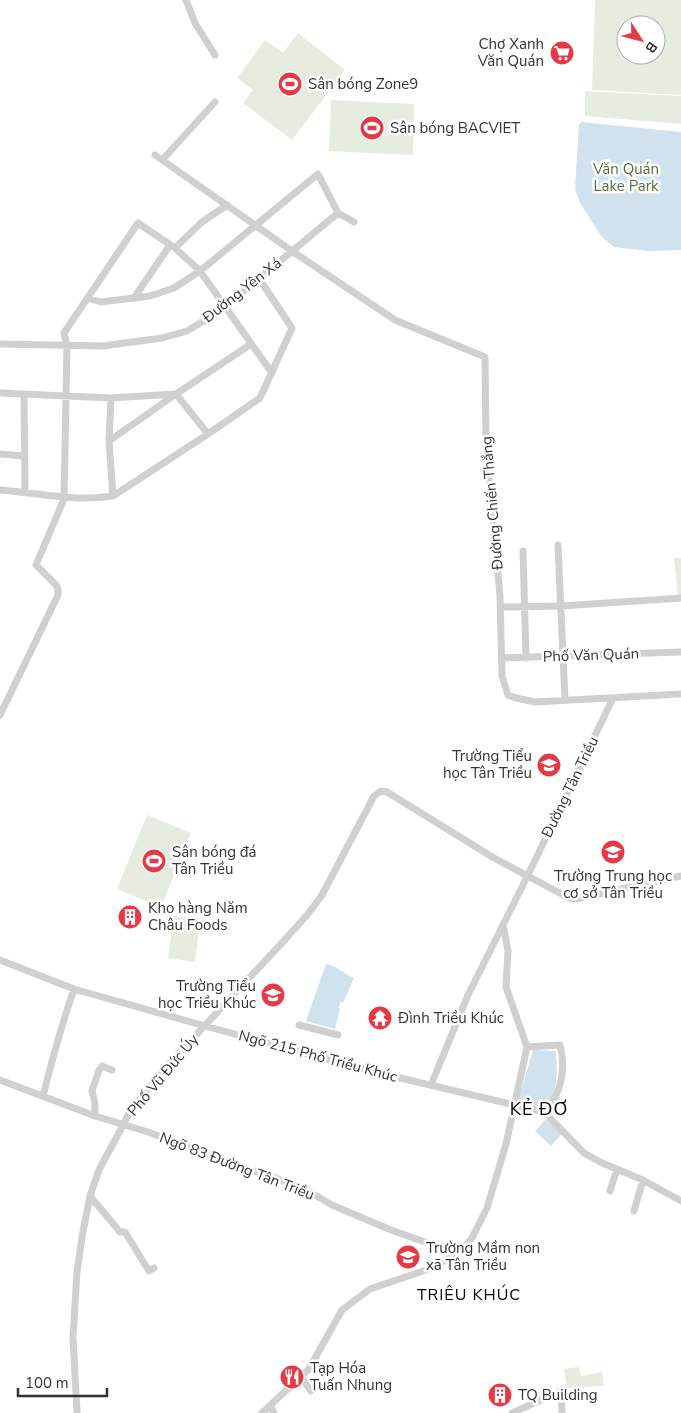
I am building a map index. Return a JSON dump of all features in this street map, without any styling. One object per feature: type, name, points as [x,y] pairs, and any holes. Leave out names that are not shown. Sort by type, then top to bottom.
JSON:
[{"type":"street","points":[[186,0],[196,25],[215,55]]},
{"type":"street","points":[[163,160],[215,102]]},
{"type":"street","points":[[156,155],[292,251]]},
{"type":"street","points":[[88,298],[101,302],[150,296],[174,288],[200,271],[318,174],[338,214],[354,222]]},
{"type":"street","points":[[134,298],[172,247],[202,222],[227,205]]},
{"type":"street","name":"Đường Yên Xá","points":[[0,344],[103,346],[162,338],[187,331],[226,307],[338,214]]},
{"type":"street","points":[[0,715],[58,595],[56,585],[36,565],[64,498],[67,345],[64,333],[138,223],[172,247],[200,271],[272,373]]},
{"type":"street","name":"Đường Chiến Thắng","points":[[292,251],[395,320],[485,357],[486,445],[501,607],[502,676],[508,695],[535,702],[681,694]]},
{"type":"street","points":[[0,490],[64,498],[113,496],[260,398],[292,328],[260,280]]},
{"type":"street","points":[[109,441],[251,344]]},
{"type":"street","points":[[0,393],[111,398],[176,394]]},
{"type":"street","points":[[24,394],[25,492]]},
{"type":"street","points":[[176,394],[208,434]]},
{"type":"street","points":[[111,398],[109,441],[113,496]]},
{"type":"street","points":[[0,454],[24,456]]},
{"type":"street","points":[[558,545],[565,700]]},
{"type":"street","points":[[523,551],[526,658]]},
{"type":"street","points":[[501,607],[560,606],[681,598]]},
{"type":"street","name":"Phố Văn Quán","points":[[502,658],[681,652]]},
{"type":"street","name":"Đường Tân Triều","points":[[431,1085],[468,995],[613,698]]},
{"type":"street","name":"Phố Vũ Đức Úy","points":[[77,1413],[73,1354],[74,1309],[82,1237],[90,1196],[99,1170],[131,1110],[169,1064],[308,914],[331,879],[374,796],[381,791],[393,795],[527,877]]},
{"type":"street","points":[[527,877],[569,898],[576,898],[681,876]]},
{"type":"street","points":[[262,1413],[309,1369],[342,1310],[370,1289],[432,1268],[445,1262],[465,1248],[487,1208],[506,1144],[527,1047],[506,987],[508,951],[503,925]]},
{"type":"street","name":"Ngõ 215 Phố Triều Khúc","points":[[0,960],[74,989],[204,1026],[431,1085],[544,1112]]},
{"type":"street","points":[[42,1096],[74,989]]},
{"type":"street","points":[[299,1025],[338,1035]]},
{"type":"street","points":[[527,1047],[560,1045],[563,1057],[561,1083],[555,1100],[544,1112],[584,1153],[644,1180],[681,1202]]},
{"type":"street","points":[[95,1116],[96,1103],[92,1091],[99,1070],[102,1066],[112,1070]]},
{"type":"street","name":"Ngõ 83 Đường Tân Triều","points":[[0,1080],[240,1168],[264,1174],[303,1188],[332,1205],[391,1230],[456,1253]]},
{"type":"street","points":[[610,1191],[617,1169]]},
{"type":"street","points":[[634,1211],[644,1180]]},
{"type":"street","points":[[90,1196],[120,1232],[126,1232],[149,1271],[154,1268]]},
{"type":"street","points":[[300,1377],[311,1390]]},
{"type":"street","points":[[512,1413],[561,1391],[562,1413]]},
{"type":"street","points":[[270,1406],[274,1413]]},
{"type":"shaded area","points":[[595,0],[681,0],[681,95],[592,90]]},
{"type":"shaded area","name":"Sân bóng Zone9","points":[[298,33],[345,70],[292,140],[243,103],[253,90],[237,78],[265,40],[283,53]]},
{"type":"shaded area","points":[[585,91],[681,96],[681,124],[585,116]]},
{"type":"shaded area","name":"Sân bóng BACVIET","points":[[331,100],[414,104],[413,155],[329,151]]},
{"type":"shaded area","points":[[674,558],[681,558],[681,597],[678,597]]},
{"type":"shaded area","name":"Sân bóng đá Tân Triều","points":[[147,815],[191,833],[161,907],[117,889]]},
{"type":"shaded area","name":"Sân bóng đá Tân Triều","points":[[174,916],[200,919],[195,962],[168,958]]},
{"type":"shaded area","points":[[579,1367],[581,1376],[602,1372],[604,1386],[567,1388],[564,1369]]},
{"type":"water","name":"Văn Quán Lake Park","points":[[581,122],[681,132],[681,250],[649,251],[614,247],[602,237],[580,203],[575,189],[579,125]]},
{"type":"water","points":[[326,964],[334,966],[354,978],[343,1003],[341,1002],[338,1008],[340,1009],[335,1029],[306,1021]]},
{"type":"water","points":[[533,1050],[556,1051],[555,1089],[544,1112],[517,1104]]},
{"type":"water","points":[[546,1119],[562,1134],[551,1146],[535,1131]]},
{"type":"place","name":"Chợ Xanh Văn Quán","points":[[562,53]]},
{"type":"place","name":"Sân bóng Zone9","points":[[290,84]]},
{"type":"place","name":"Sân bóng BACVIET","points":[[372,128]]},
{"type":"place","name":"Trường Tiểu học Tân Triều","points":[[549,765]]},
{"type":"place","name":"Trường Trung học cơ sở Tân Triều","points":[[613,852]]},
{"type":"place","name":"Sân bóng đá Tân Triều","points":[[154,861]]},
{"type":"place","name":"Kho hàng Năm Châu Foods","points":[[130,917]]},
{"type":"place","name":"Trường Tiểu học Triều Khúc","points":[[273,995]]},
{"type":"place","name":"Đình Triều Khúc","points":[[380,1018]]},
{"type":"place","name":"Trường Mầm non xã Tân Triều","points":[[408,1257]]},
{"type":"place","name":"Tạp Hóa Tuấn Nhung","points":[[292,1377]]},
{"type":"place","name":"TQ Building","points":[[500,1395]]},
{"type":"district","name":"KẺ ĐƠ","points":[[539,1109]]},
{"type":"district","name":"TRIÊU KHÚC","points":[[469,1295]]}]
